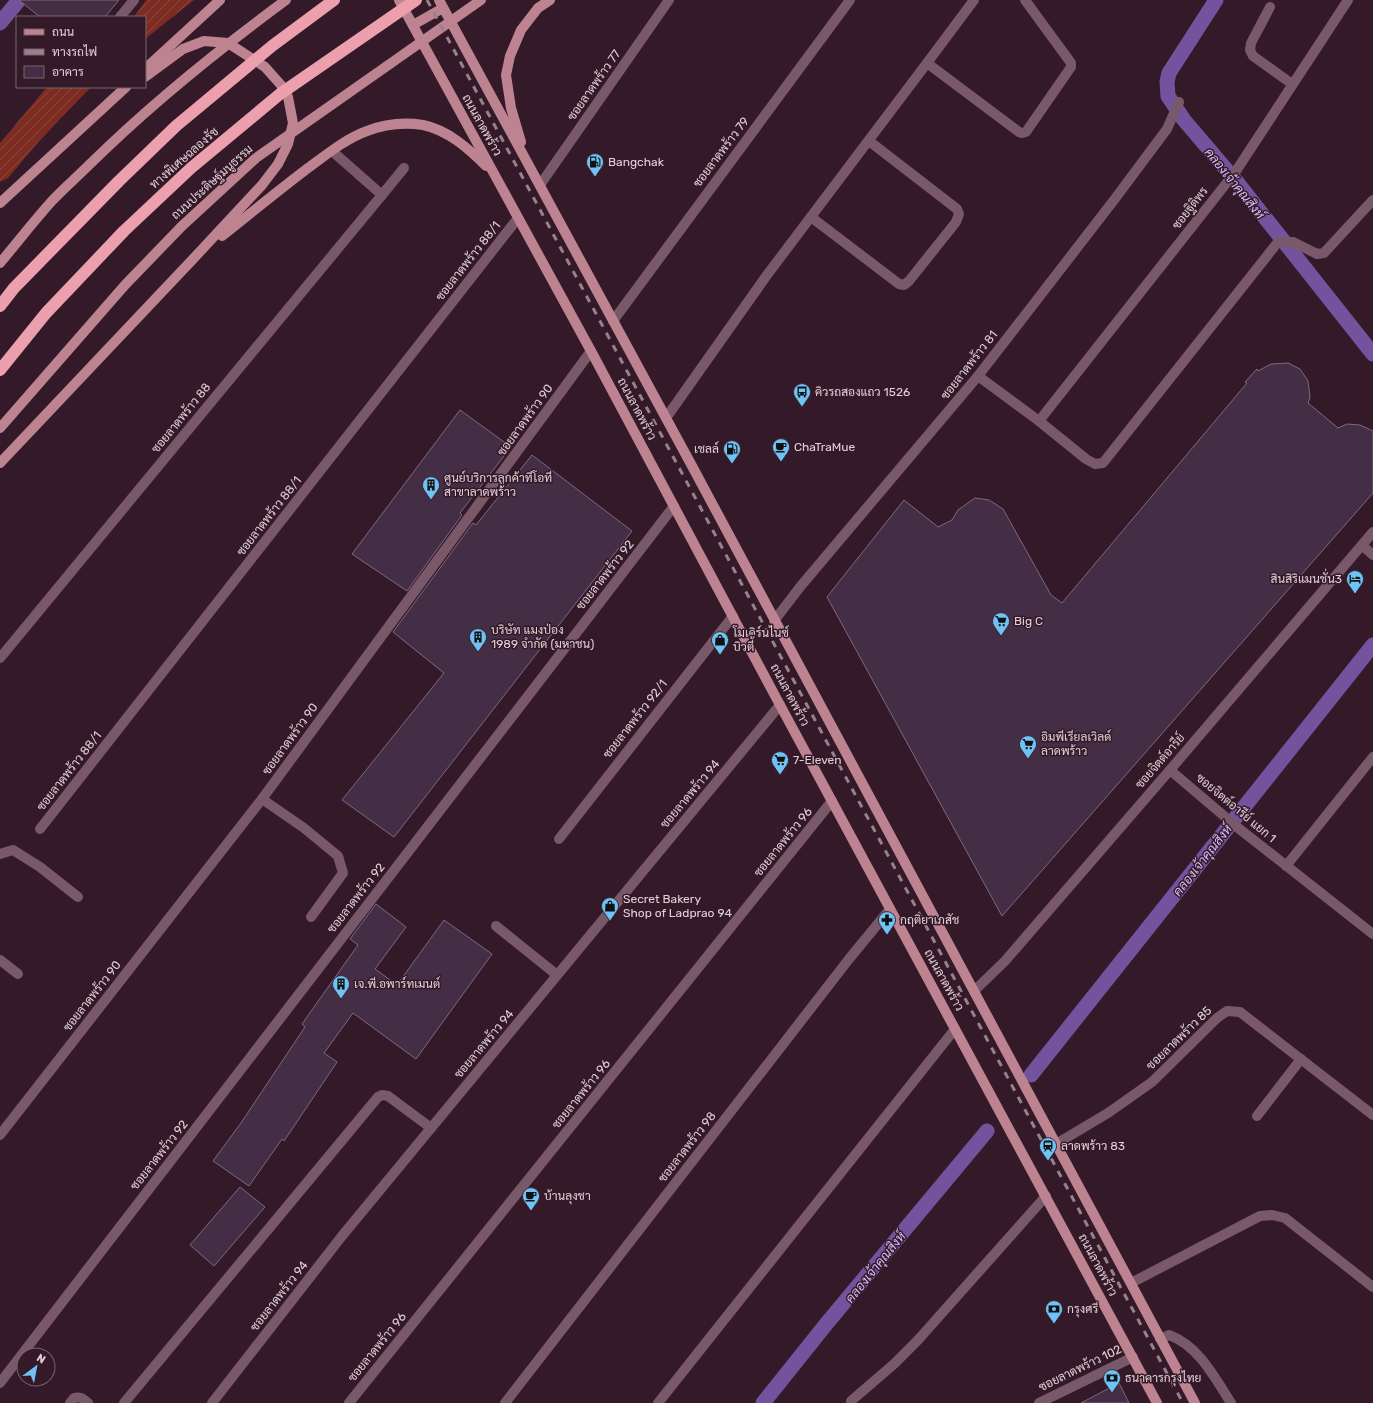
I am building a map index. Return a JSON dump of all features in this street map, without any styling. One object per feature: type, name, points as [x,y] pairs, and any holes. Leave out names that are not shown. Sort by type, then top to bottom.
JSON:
[{"type":"highway","points":[[0,306],[14,288],[119,181],[176,126],[272,46],[334,0]]},
{"type":"highway","name":"ทางพิเศษฉลองรัช","points":[[0,370],[46,313],[124,231],[190,168],[280,94],[416,0]]},
{"type":"main road","points":[[146,68],[220,0]]},
{"type":"main road","points":[[0,263],[51,202],[147,111],[253,24],[286,0]]},
{"type":"main road","name":"ถนนลาดพร้าว","points":[[399,0],[591,351],[780,705],[1157,1403]]},
{"type":"main road","name":"ถนนประดิษฐ์มนูธรรม","points":[[0,428],[125,285],[182,226],[256,158],[481,0]]},
{"type":"main road","points":[[527,163],[511,108],[506,75],[510,56],[521,30],[538,8],[550,0]]},
{"type":"main road","points":[[413,25],[441,4]]},
{"type":"main road","name":"ถนนลาดพร้าว","points":[[441,4],[666,418],[1195,1403]]},
{"type":"main road","points":[[0,463],[262,185],[278,164],[288,144],[293,123],[288,97],[281,85],[265,67],[228,43],[204,41],[183,49],[146,76]]},
{"type":"main road","points":[[0,203],[125,88]]},
{"type":"main road","points":[[104,107],[131,88]]},
{"type":"main road","points":[[194,258],[332,151],[365,132],[377,128],[391,124],[424,125],[443,132],[470,151],[493,172]]},
{"type":"street","points":[[121,16],[134,0]]},
{"type":"street","name":"ซอยลาดพร้าว 77","points":[[540,185],[669,0]]},
{"type":"street","name":"ซอยลาดพร้าว 79","points":[[613,321],[850,0]]},
{"type":"street","points":[[666,418],[767,275],[974,0]]},
{"type":"street","points":[[928,63],[1019,132],[1026,132],[1068,74],[1071,68],[1071,63],[1024,0]]},
{"type":"street","name":"ซอยฐิติพร","points":[[1039,421],[1236,171],[1348,0]]},
{"type":"street","points":[[1270,7],[1251,43],[1250,50],[1253,56],[1292,84]]},
{"type":"street","name":"ซอยลาดพร้าว 81","points":[[774,621],[800,587],[978,376],[1167,129],[1179,102]]},
{"type":"street","points":[[811,217],[899,284],[904,285],[909,282],[956,222],[959,214],[957,209],[869,141]]},
{"type":"street","points":[[332,151],[382,195]]},
{"type":"street","name":"ซอยลาดพร้าว 88","points":[[0,658],[404,168]]},
{"type":"street","points":[[978,376],[1039,421],[1086,459],[1094,464],[1103,463],[1278,242],[1293,242],[1317,254],[1324,253],[1373,200]]},
{"type":"street","name":"ซอยลาดพร้าว 88/1","points":[[40,829],[518,218]]},
{"type":"street","name":"ซอยลาดพร้าว 90","points":[[0,1136],[262,799],[591,351]]},
{"type":"street","name":"ซอยลาดพร้าว 92","points":[[0,1383],[674,506]]},
{"type":"street","name":"ซอยจิตต์อารีย์","points":[[974,991],[1005,961],[1373,532]]},
{"type":"street","points":[[1362,545],[1373,555]]},
{"type":"street","name":"ซอยลาดพร้าว 92/1","points":[[559,838],[733,616]]},
{"type":"street","name":"ซอยลาดพร้าว 94","points":[[212,1403],[342,1236],[780,705]]},
{"type":"street","points":[[1286,866],[1373,757]]},
{"type":"street","name":"ซอยจิตต์อารีย์ แยก 1","points":[[1170,770],[1237,827],[1373,934]]},
{"type":"street","points":[[262,799],[304,828],[338,856],[344,873],[311,917]]},
{"type":"street","name":"ซอยลาดพร้าว 96","points":[[349,1403],[832,801]]},
{"type":"street","points":[[0,854],[14,850],[40,867],[78,897]]},
{"type":"street","name":"ซอยลาดพร้าว 98","points":[[505,1403],[830,984],[890,909]]},
{"type":"street","points":[[496,926],[557,975]]},
{"type":"street","points":[[0,960],[18,974]]},
{"type":"street","name":"ซอยลาดพร้าว 85","points":[[1056,1144],[1108,1113],[1152,1082],[1217,1018],[1227,1011],[1240,1012],[1373,1115]]},
{"type":"street","points":[[658,1403],[955,1029]]},
{"type":"street","points":[[1257,1116],[1301,1059]]},
{"type":"street","points":[[124,1403],[378,1097],[382,1095],[388,1096],[431,1128]]},
{"type":"street","points":[[851,1401],[894,1364],[918,1340],[1046,1196]]},
{"type":"street","points":[[1131,1283],[1260,1216],[1272,1215],[1284,1218],[1373,1287]]},
{"type":"street","points":[[1160,1339],[1169,1335],[1178,1338],[1188,1346],[1205,1364],[1232,1403]]},
{"type":"street","name":"ซอยลาดพร้าว 102","points":[[1039,1403],[1133,1357]]},
{"type":"street","points":[[70,1403],[74,1398],[78,1397],[82,1398],[88,1403]]},
{"type":"shaded area","points":[[146,0],[194,0],[146,38],[146,16],[135,16]]},
{"type":"shaded area","points":[[46,88],[90,88],[40,140],[8,178],[0,182],[0,143]]},
{"type":"building","points":[[19,0],[119,0],[106,16],[39,16]]},
{"type":"building","name":"อิมพีเรียลเวิลด์ ลาดพร้าว","points":[[1288,363],[1300,369],[1308,381],[1310,397],[1308,403],[1338,428],[1347,424],[1360,425],[1373,431],[1373,493],[1002,916],[827,597],[904,500],[938,527],[952,520],[958,510],[975,498],[989,500],[1003,509],[1051,595],[1062,603],[1247,383],[1245,382],[1257,369],[1258,371],[1271,364]]},
{"type":"building","name":"ศูนย์บริการลูกค้าทีโอที สาขาลาดพร้าว","points":[[460,410],[511,447],[460,513],[462,515],[407,591],[352,554]]},
{"type":"building","name":"บริษัท แมงป่อง 1989 จำกัด (มหาชน)","points":[[532,455],[632,531],[394,837],[342,800],[444,673],[393,632],[473,523],[476,525]]},
{"type":"building","points":[[376,904],[406,927],[375,969],[397,985],[444,920],[492,954],[416,1059],[353,1013],[324,1053],[337,1062],[284,1141],[282,1139],[249,1186],[213,1161],[241,1123],[305,1027],[302,1024],[358,945],[350,939]]},
{"type":"building","points":[[240,1187],[265,1207],[214,1266],[190,1245]]},
{"type":"building","name":"ธนาคารกรุงไทย","points":[[1119,1383],[1129,1403],[1081,1403]]},
{"type":"waterway","points":[[0,23],[19,0]]},
{"type":"waterway","name":"คลองเจ้าคุณสิงห์","points":[[1216,0],[1169,73],[1167,82],[1168,96],[1184,120],[1236,181],[1373,354]]},
{"type":"waterway","name":"คลองเจ้าคุณสิงห์","points":[[1031,1075],[1373,645]]},
{"type":"waterway","name":"คลองเจ้าคุณสิงห์","points":[[763,1403],[827,1323],[987,1131]]},
{"type":"railway","points":[[427,0],[1183,1403]]},
{"type":"place","name":"Bangchak","points":[[595,177]]},
{"type":"place","name":"คิวรถสองแถว 1526","points":[[802,407]]},
{"type":"place","name":"ChaTraMue","points":[[781,462]]},
{"type":"place","name":"เชลล์","points":[[732,464]]},
{"type":"place","name":"ศูนย์บริการลูกค้าทีโอที สาขาลาดพร้าว","points":[[431,500]]},
{"type":"place","name":"สินสิริแมนชั่น3","points":[[1355,594]]},
{"type":"place","name":"Big C","points":[[1001,636]]},
{"type":"place","name":"บริษัท แมงป่อง 1989 จำกัด (มหาชน)","points":[[478,652]]},
{"type":"place","name":"โมเดิร์นไนซ์ บิวตี้","points":[[720,655]]},
{"type":"place","name":"อิมพีเรียลเวิลด์ ลาดพร้าว","points":[[1028,759]]},
{"type":"place","name":"7-Eleven","points":[[780,775]]},
{"type":"place","name":"Secret Bakery Shop of Ladprao 94","points":[[610,921]]},
{"type":"place","name":"กฤติยาเภสัช","points":[[887,935]]},
{"type":"place","name":"เจ.พี.อพาร์ทเมนต์","points":[[341,999]]},
{"type":"place","name":"ลาดพร้าว 83","points":[[1048,1161]]},
{"type":"place","name":"บ้านลุงชา","points":[[531,1211]]},
{"type":"place","name":"กรุงศรี","points":[[1054,1324]]},
{"type":"place","name":"ธนาคารกรุงไทย","points":[[1112,1393]]}]
